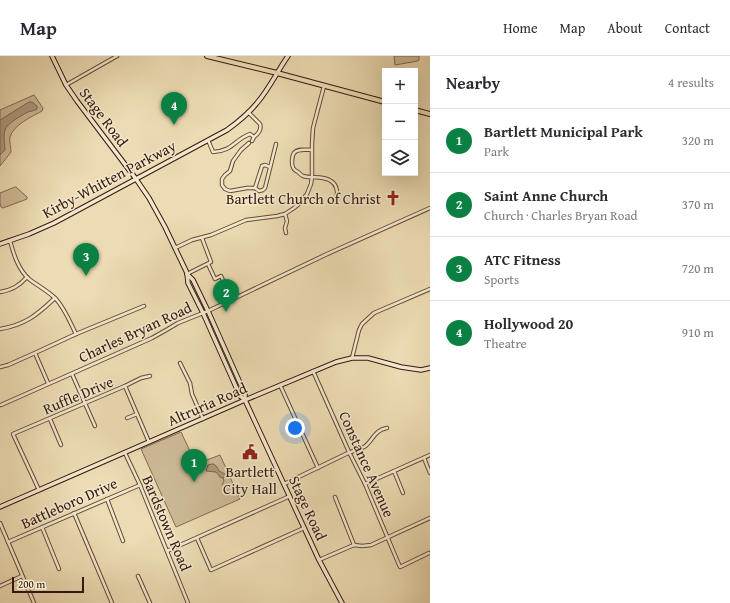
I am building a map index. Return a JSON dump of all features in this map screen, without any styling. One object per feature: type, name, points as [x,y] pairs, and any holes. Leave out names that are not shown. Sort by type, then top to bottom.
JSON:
[{"type":"main road","name":"Stage Road","points":[[52,56],[66,85],[85,113],[136,179],[153,205],[187,274],[193,280],[245,394],[245,400],[319,560],[342,603]]},
{"type":"main road","points":[[207,56],[382,101]]},
{"type":"main road","name":"Kirby-Whitten Parkway","points":[[0,244],[49,225],[227,130],[257,102],[288,56]]},
{"type":"main road","points":[[418,111],[430,114]]},
{"type":"main road","name":"Stage Road","points":[[187,274],[188,283],[240,396],[245,400]]},
{"type":"main road","points":[[222,355],[227,353]]},
{"type":"main road","name":"Altruria Road","points":[[0,507],[336,362],[352,358],[368,358],[401,367],[421,370],[430,368]]},
{"type":"street","points":[[66,85],[118,56]]},
{"type":"street","points":[[174,248],[190,241],[211,235],[246,220],[285,214],[302,201],[309,190],[312,177],[313,128],[324,85]]},
{"type":"street","points":[[248,112],[260,124],[261,127],[258,134],[252,141]]},
{"type":"street","points":[[208,140],[213,152],[222,152],[250,134],[254,137]]},
{"type":"street","points":[[249,143],[241,150],[233,161],[230,171],[222,179],[222,185],[225,189],[230,191],[247,188],[255,188],[260,191],[263,190],[265,188],[276,144]]},
{"type":"street","points":[[312,150],[301,150],[296,152],[292,156],[293,168],[303,176],[326,178],[331,181],[338,193],[337,197]]},
{"type":"street","points":[[255,188],[262,166],[265,165],[270,167]]},
{"type":"street","name":"Charles Bryan Road","points":[[1,405],[152,338],[178,322],[208,311],[430,208]]},
{"type":"street","points":[[285,214],[286,232]]},
{"type":"street","points":[[187,274],[211,262],[202,238]]},
{"type":"street","points":[[10,241],[20,268],[27,277],[49,292],[60,303],[76,334]]},
{"type":"street","points":[[208,264],[214,278],[221,276],[232,299]]},
{"type":"street","points":[[0,292],[13,290],[27,277]]},
{"type":"street","points":[[352,358],[359,330],[362,324],[374,313],[430,289]]},
{"type":"street","points":[[0,329],[13,327],[34,317],[55,298]]},
{"type":"street","points":[[0,367],[8,365],[76,334],[144,306]]},
{"type":"street","points":[[35,353],[48,383]]},
{"type":"street","points":[[180,363],[190,383],[192,394],[203,419]]},
{"type":"street","name":"Constance Avenue","points":[[313,371],[365,484],[400,567],[429,553]]},
{"type":"street","points":[[72,374],[95,426]]},
{"type":"street","name":"Ruffle Drive","points":[[39,490],[13,434],[85,404],[141,378],[150,376]]},
{"type":"street","points":[[280,385],[318,468]]},
{"type":"street","points":[[125,386],[150,442]]},
{"type":"street","points":[[127,418],[137,414]]},
{"type":"street","points":[[50,419],[61,445]]},
{"type":"street","points":[[284,484],[349,452],[362,448],[369,443],[375,434],[387,428]]},
{"type":"street","name":"Bardstown Road","points":[[125,453],[140,484],[188,603]]},
{"type":"street","points":[[365,484],[430,455]]},
{"type":"street","points":[[424,458],[430,473]]},
{"type":"street","points":[[394,471],[403,493]]},
{"type":"street","name":"Battleboro Drive","points":[[8,542],[140,484]]},
{"type":"street","points":[[167,551],[290,496]]},
{"type":"street","points":[[335,497],[354,545]]},
{"type":"street","points":[[107,499],[123,541]]},
{"type":"street","points":[[74,513],[112,603]]},
{"type":"street","points":[[319,560],[354,545],[372,545],[430,518]]},
{"type":"street","points":[[0,524],[34,603]]},
{"type":"street","points":[[42,527],[59,569]]},
{"type":"street","points":[[197,538],[211,570],[305,528]]},
{"type":"street","points":[[0,586],[22,576]]},
{"type":"street","points":[[138,576],[150,603]]},
{"type":"shaded area","points":[[394,56],[419,56],[419,60],[395,65]]},
{"type":"shaded area","points":[[34,95],[43,108],[42,111],[24,121],[15,129],[10,137],[11,152],[0,166],[0,110]]},
{"type":"shaded area","points":[[29,102],[32,102],[37,106],[37,109],[18,117],[6,128],[4,135],[5,150],[0,155],[0,120]]},
{"type":"shaded area","points":[[15,187],[27,197],[27,199],[3,208],[1,207],[0,193]]},
{"type":"shaded area","points":[[181,432],[196,464],[220,455],[240,499],[176,527],[141,449]]},
{"type":"shaded area","points":[[214,464],[219,471],[226,475],[225,477],[221,478],[216,472],[206,471],[208,465]]},
{"type":"waterway","points":[[222,485],[224,481],[223,478]]},
{"type":"place","name":"Hollywood 20","points":[[174,125]]},
{"type":"place","name":"Bartlett Church of Christ","points":[[393,198]]},
{"type":"place","name":"ATC Fitness","points":[[86,276]]},
{"type":"place","name":"Saint Anne Church","points":[[226,312]]},
{"type":"place","name":"Bartlett City Hall","points":[[250,452]]},
{"type":"place","name":"Bartlett Municipal Park","points":[[194,482]]}]
